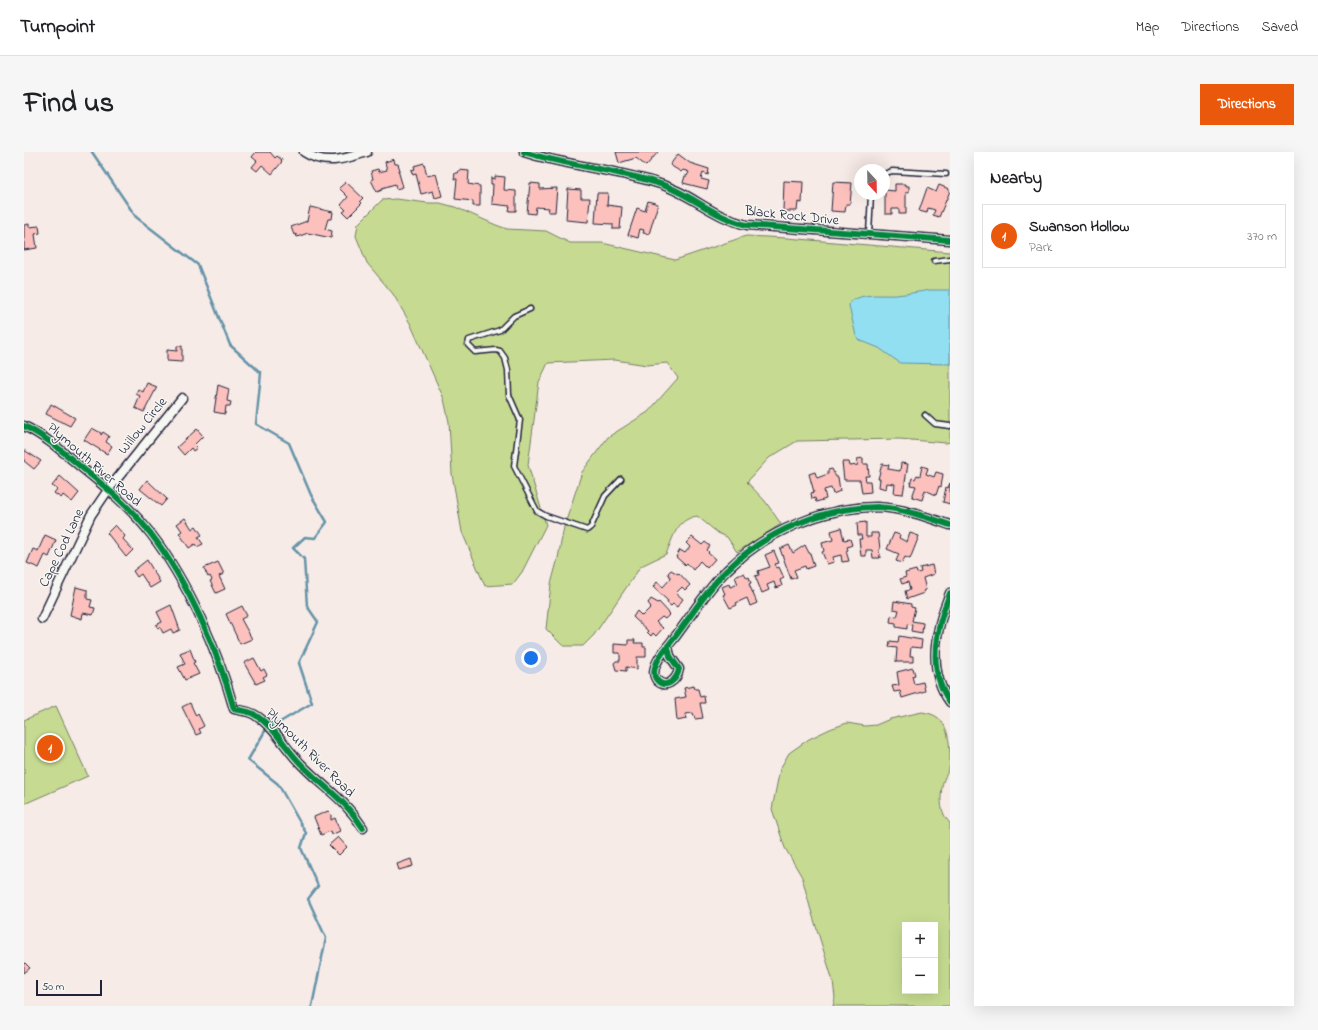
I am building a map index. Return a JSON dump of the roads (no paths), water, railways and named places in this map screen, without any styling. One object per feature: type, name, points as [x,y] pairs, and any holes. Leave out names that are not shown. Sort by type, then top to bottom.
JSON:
[{"type":"street","points":[[304,152],[318,159],[328,161],[367,152]]},
{"type":"street","name":"Black Rock Drive","points":[[524,152],[657,182],[679,191],[719,216],[733,222],[773,228],[950,240]]},
{"type":"street","name":"Willow Circle","points":[[108,490],[182,398]]},
{"type":"street","name":"Plymouth River Road","points":[[24,426],[35,431],[51,443],[108,490],[126,506],[150,533],[174,567],[214,652],[234,709],[253,713],[271,727],[301,765],[344,803],[363,828]]},
{"type":"street","name":"Cape Cod Lane","points":[[42,619],[91,515],[108,490]]},
{"type":"street","points":[[668,647],[725,571],[747,552],[785,529],[842,511],[877,507],[911,513],[950,525]]},
{"type":"street","points":[[950,593],[940,622],[935,658],[938,681],[950,701]]},
{"type":"lane","points":[[890,172],[946,174]]},
{"type":"lane","points":[[868,235],[871,200]]},
{"type":"lane","points":[[934,260],[950,259]]},
{"type":"lane","points":[[530,309],[514,316],[500,330],[469,340],[468,345],[475,352],[500,351],[505,358],[508,370],[509,395],[520,420],[514,466],[534,506],[540,514],[587,530],[591,527],[605,496],[621,479]]},
{"type":"lane","points":[[925,415],[935,424],[950,426]]},
{"type":"water","points":[[930,290],[950,290],[950,364],[900,363],[879,348],[859,340],[856,336],[849,306],[850,302],[861,297],[872,295],[908,294]]},
{"type":"waterway","points":[[92,152],[136,217],[198,265],[230,345],[261,373],[256,424],[289,443],[311,495],[327,522],[315,538],[305,537],[293,548],[304,559],[307,606],[318,622],[299,663],[312,703],[265,731],[248,760],[278,784],[306,833],[301,848],[318,886],[308,899],[326,938],[312,1006]]},
{"type":"place","name":"Swanson Hollow","points":[[50,748]]}]
